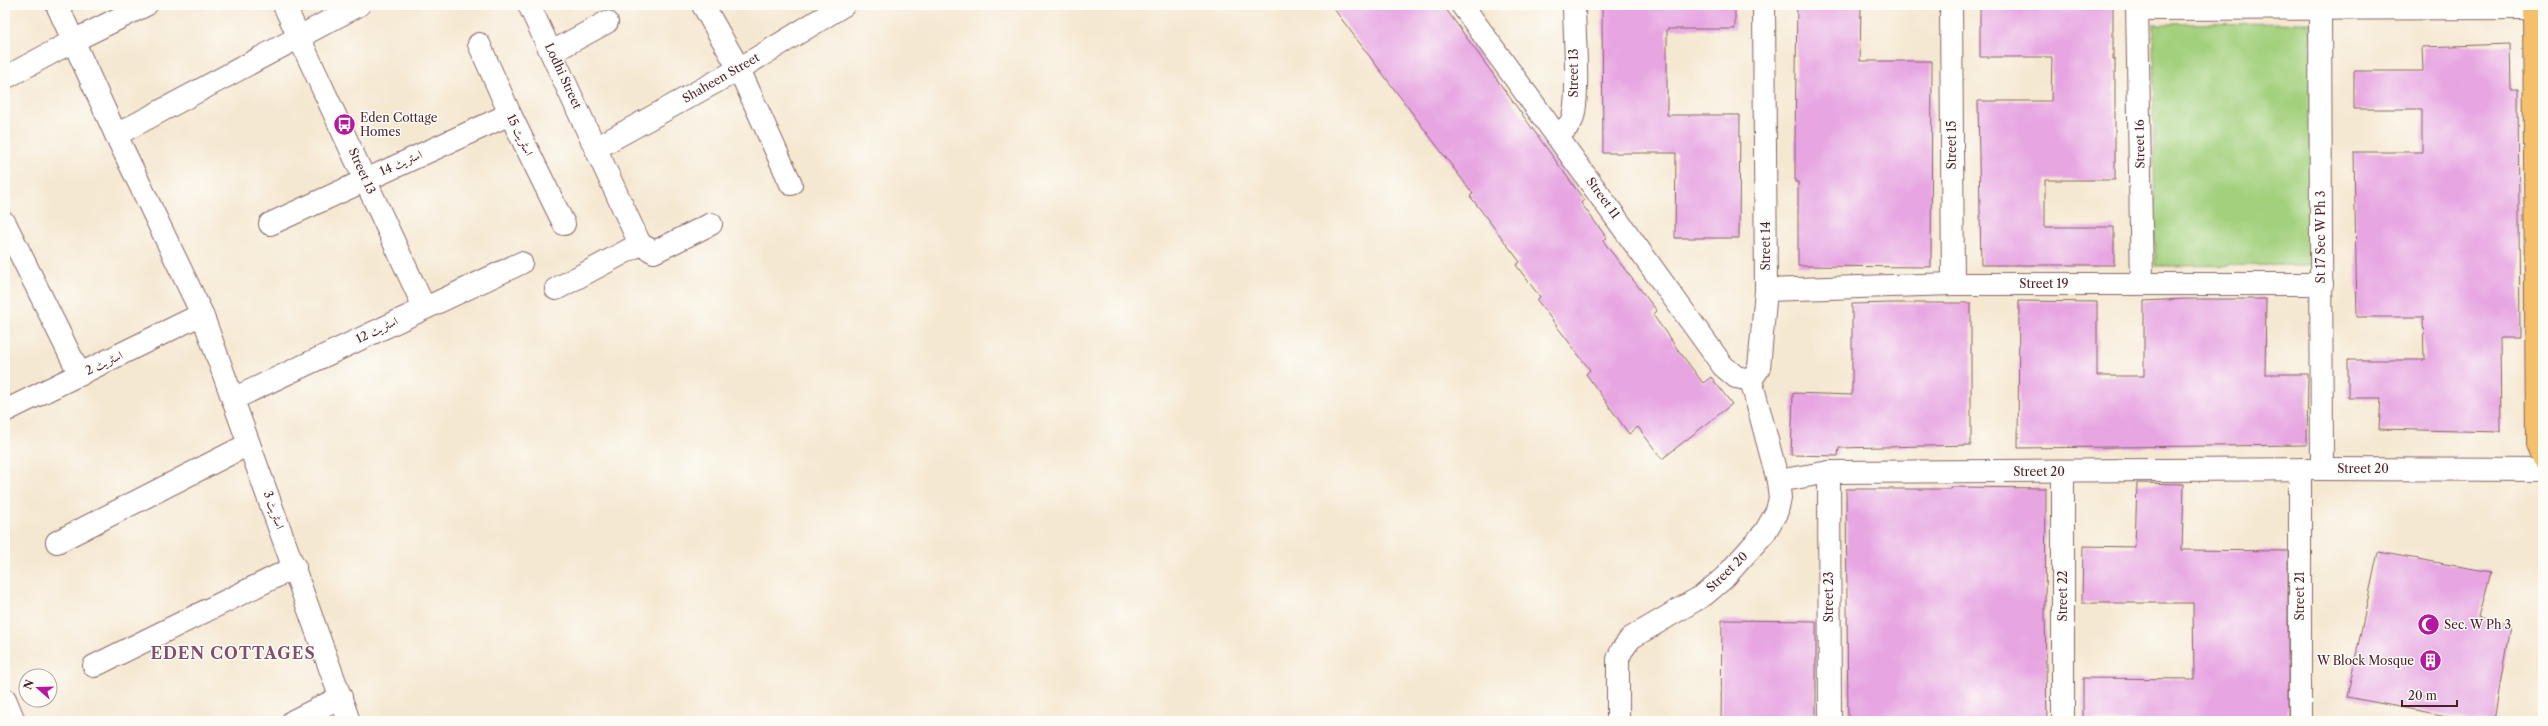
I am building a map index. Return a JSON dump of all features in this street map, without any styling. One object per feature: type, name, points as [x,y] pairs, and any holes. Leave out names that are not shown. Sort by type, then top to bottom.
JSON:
[{"type":"main road","points":[[2534,6],[2537,445],[2543,459]]},
{"type":"street","name":"اسٹریٹ 3","points":[[57,5],[116,135],[199,306],[295,567],[349,721]]},
{"type":"street","points":[[5,78],[146,5]]},
{"type":"street","name":"Street 13","points":[[284,5],[300,35],[424,307]]},
{"type":"street","points":[[116,135],[300,35],[359,5]]},
{"type":"street","name":"Lodhi Street","points":[[529,5],[640,244]]},
{"type":"street","points":[[703,5],[738,69],[791,184]]},
{"type":"street","name":"Street 11","points":[[1462,5],[1723,366],[1736,377],[1751,380]]},
{"type":"street","name":"Street 13","points":[[1558,136],[1566,129],[1572,120],[1575,102],[1574,5]]},
{"type":"street","name":"Street 14","points":[[1751,380],[1759,368],[1766,290],[1764,5]]},
{"type":"street","name":"Street 15","points":[[1951,5],[1953,284]]},
{"type":"street","points":[[2137,7],[2534,6]]},
{"type":"street","name":"Street 16","points":[[2137,7],[2142,284]]},
{"type":"street","name":"St 17 Sec W Ph 3","points":[[2320,7],[2322,469]]},
{"type":"street","name":"Shaheen Street","points":[[596,148],[738,69],[831,8]]},
{"type":"street","points":[[552,52],[607,22]]},
{"type":"street","name":"اسٹریٹ 15","points":[[479,44],[510,114],[564,224]]},
{"type":"street","name":"اسٹریٹ 14","points":[[270,224],[365,179],[510,114]]},
{"type":"street","points":[[5,223],[80,374]]},
{"type":"street","points":[[556,289],[640,244],[654,252],[711,224]]},
{"type":"street","name":"اسٹریٹ 12","points":[[233,399],[424,307],[521,263]]},
{"type":"street","name":"Street 19","points":[[1766,290],[1953,284],[2322,284]]},
{"type":"street","name":"اسٹریٹ 2","points":[[5,410],[80,374],[199,306]]},
{"type":"street","points":[[1751,380],[1778,481]]},
{"type":"street","points":[[57,542],[249,444]]},
{"type":"street","name":"Street 20","points":[[1618,721],[1618,659],[1622,650],[1631,638],[1704,595],[1738,564],[1765,532],[1777,511],[1780,498],[1778,481],[1829,472],[2300,471],[2322,469],[2543,470]]},
{"type":"street","name":"Street 21","points":[[2300,471],[2300,721]]},
{"type":"street","name":"Street 23","points":[[1829,472],[1830,721]]},
{"type":"street","name":"Street 22","points":[[2062,472],[2063,721]]},
{"type":"street","points":[[94,666],[295,567]]},
{"type":"street","points":[[293,721],[341,698]]},
{"type":"street","points":[[5,699],[14,721]]},
{"type":"green space","points":[[2311,23],[2312,265],[2155,266],[2153,24]]},
{"type":"building","points":[[1331,5],[1443,5],[1584,200],[1581,203],[1607,238],[1603,241],[1657,311],[1653,315],[1676,347],[1703,383],[1711,377],[1732,404],[1662,459],[1638,427],[1629,434],[1586,374],[1590,370],[1537,300],[1540,297],[1516,265],[1520,262],[1470,196],[1473,194]]},
{"type":"building","points":[[1602,5],[1735,5],[1735,29],[1667,29],[1667,115],[1740,115],[1739,238],[1675,238],[1676,153],[1603,153]]},
{"type":"building","points":[[1797,5],[1861,5],[1860,61],[1932,61],[1931,267],[1798,266],[1798,182],[1795,182]]},
{"type":"building","points":[[1980,5],[2113,5],[2113,60],[2115,60],[2115,180],[2045,180],[2045,227],[2114,227],[2114,265],[1981,265],[1978,101],[2051,101],[2052,57],[1980,57]]},
{"type":"building","points":[[2510,44],[2511,89],[2518,89],[2520,338],[2500,338],[2501,432],[2379,429],[2381,398],[2348,398],[2348,360],[2424,360],[2423,317],[2357,317],[2354,152],[2422,152],[2422,109],[2354,109],[2354,71],[2423,71],[2422,47]]},
{"type":"building","points":[[2185,299],[2266,299],[2265,374],[2308,374],[2307,445],[2018,448],[2019,301],[2097,302],[2097,376],[2144,376],[2144,301]]},
{"type":"building","points":[[1971,303],[1971,445],[1839,448],[1838,456],[1791,455],[1793,393],[1852,395],[1852,304]]},
{"type":"building","points":[[2137,483],[2184,484],[2182,550],[2288,551],[2288,721],[2083,721],[2083,678],[2194,679],[2193,603],[2082,603],[2083,546],[2135,547]]},
{"type":"building","points":[[1951,487],[2046,488],[2045,614],[2047,721],[1848,721],[1846,489],[1951,489]]},
{"type":"building","name":"W Block Mosque","points":[[2378,552],[2491,572],[2479,617],[2510,625],[2494,721],[2473,721],[2347,697]]},
{"type":"building","points":[[1722,620],[1816,621],[1816,721],[1721,721]]},
{"type":"place","name":"Eden Cottage Homes","points":[[345,125]]},
{"type":"place","name":"Sec. W Ph 3","points":[[2428,625]]},
{"type":"place","name":"W Block Mosque","points":[[2430,661]]},
{"type":"district","name":"EDEN COTTAGES","points":[[233,653]]}]
